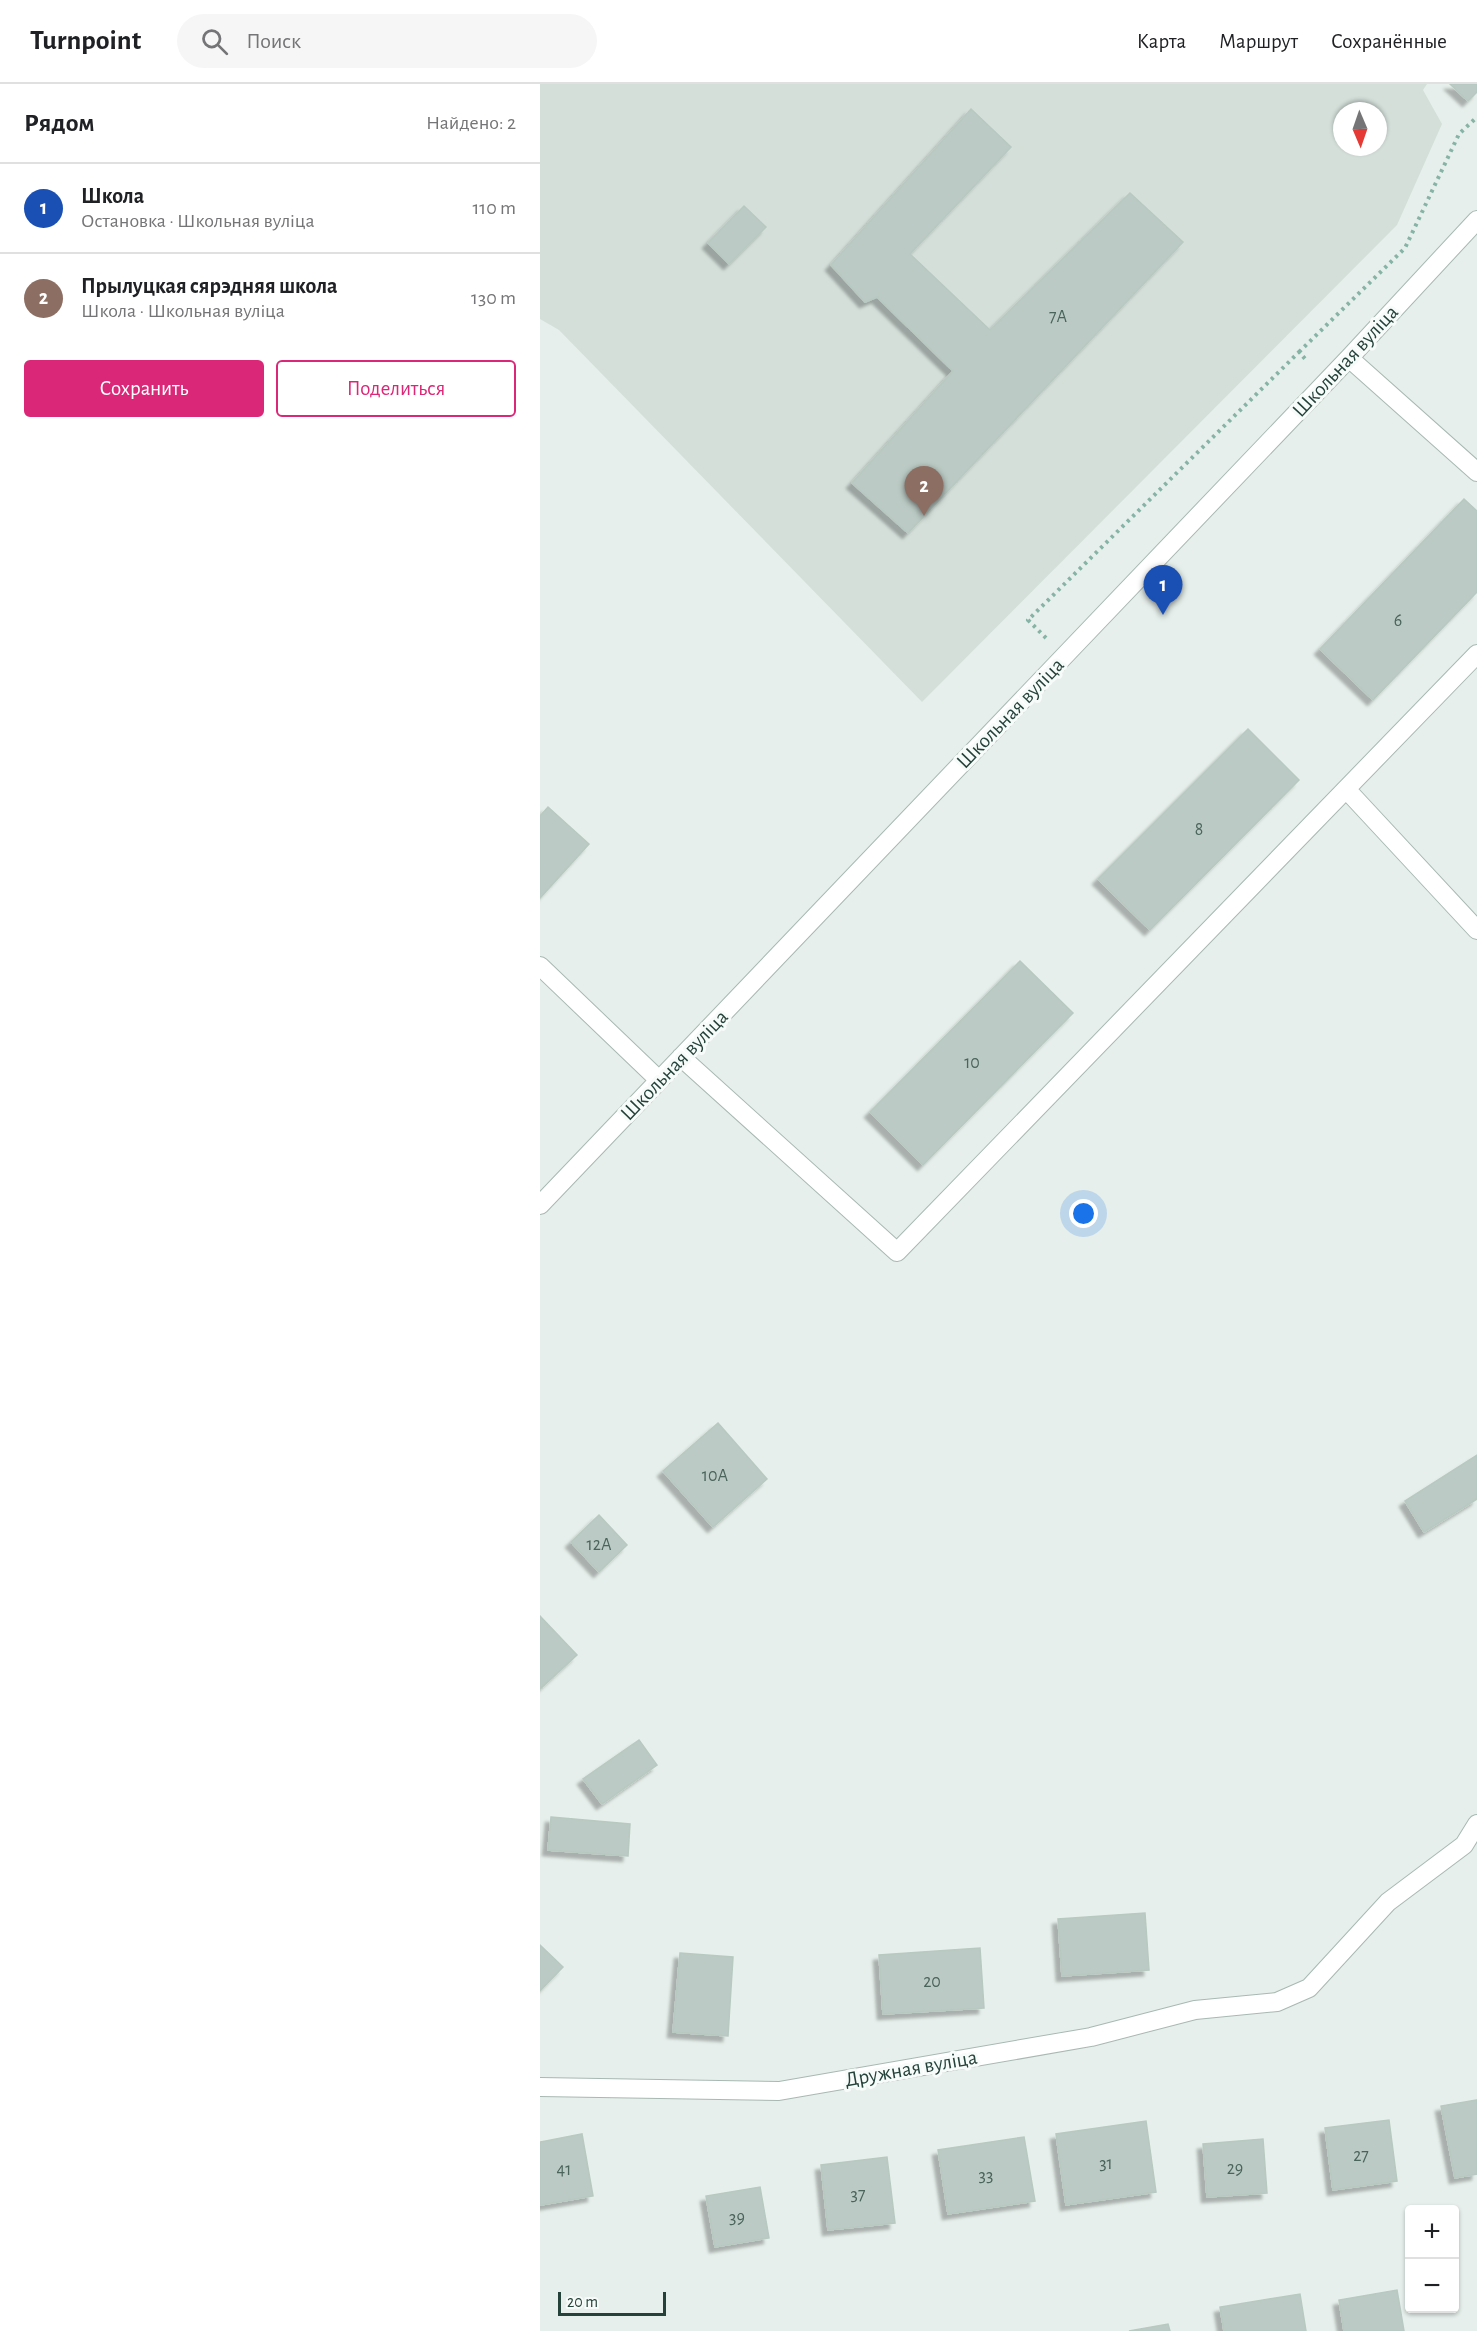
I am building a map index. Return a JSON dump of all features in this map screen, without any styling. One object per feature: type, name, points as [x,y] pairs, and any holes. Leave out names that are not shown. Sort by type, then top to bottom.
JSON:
[{"type":"street","name":"Школьная вуліца","points":[[540,1205],[1349,358],[1477,220]]},
{"type":"street","points":[[1349,358],[1477,472]]},
{"type":"street","points":[[681,1057],[897,1252],[1477,654]]},
{"type":"street","points":[[1346,789],[1477,930]]},
{"type":"street","points":[[540,966],[659,1080]]},
{"type":"street","points":[[1471,1842],[1477,1824]]},
{"type":"street","name":"Дружная вуліца","points":[[540,2087],[779,2091],[1092,2037],[1195,2010],[1277,2002],[1309,1988],[1388,1902],[1471,1842]]},
{"type":"path","points":[[1064,656],[1028,620],[1405,248],[1459,134],[1477,117]]},
{"type":"path","points":[[1299,352],[1325,383]]},
{"type":"shaded area","points":[[540,84],[1427,84],[1423,90],[1442,124],[1397,225],[922,702],[559,330],[540,319]]},
{"type":"building","points":[[1450,84],[1477,84],[1477,92],[1468,101]]},
{"type":"building","points":[[971,109],[1011,147],[910,254],[990,330],[1130,193],[1183,242],[908,533],[852,483],[953,371],[877,297],[865,302],[831,265]]},
{"type":"building","points":[[744,206],[766,227],[729,264],[708,243]]},
{"type":"building","points":[[1464,499],[1477,511],[1477,592],[1373,700],[1320,649]]},
{"type":"building","points":[[1248,729],[1299,780],[1150,930],[1098,879]]},
{"type":"building","points":[[548,807],[589,844],[540,898],[540,816]]},
{"type":"building","points":[[1020,961],[1073,1013],[923,1165],[870,1112]]},
{"type":"building","points":[[718,1423],[767,1479],[713,1527],[663,1471]]},
{"type":"building","points":[[1477,1455],[1477,1499],[1424,1532],[1405,1501]]},
{"type":"building","points":[[599,1515],[627,1545],[599,1572],[571,1542]]},
{"type":"building","points":[[540,1616],[577,1655],[540,1689]]},
{"type":"building","points":[[639,1740],[657,1765],[602,1804],[583,1779]]},
{"type":"building","points":[[551,1817],[630,1824],[628,1856],[548,1850]]},
{"type":"building","points":[[1145,1913],[1149,1970],[1062,1976],[1058,1919]]},
{"type":"building","points":[[540,1945],[563,1967],[540,1991]]},
{"type":"building","points":[[980,1948],[984,2008],[883,2014],[879,1955]]},
{"type":"building","points":[[680,1953],[733,1957],[728,2036],[673,2032]]},
{"type":"building","points":[[1477,2100],[1477,2174],[1455,2178],[1441,2106]]},
{"type":"building","points":[[1389,2120],[1397,2181],[1333,2190],[1325,2128]]},
{"type":"building","points":[[1146,2121],[1156,2192],[1066,2205],[1056,2134]]},
{"type":"building","points":[[582,2134],[593,2196],[540,2205],[540,2142]]},
{"type":"building","points":[[1024,2137],[1035,2201],[948,2214],[938,2150]]},
{"type":"building","points":[[1263,2139],[1267,2193],[1207,2197],[1203,2144]]},
{"type":"building","points":[[887,2157],[895,2223],[828,2230],[821,2165]]},
{"type":"building","points":[[760,2187],[769,2238],[715,2247],[706,2196]]},
{"type":"building","points":[[1397,2290],[1404,2331],[1344,2331],[1339,2300]]},
{"type":"building","points":[[1300,2294],[1306,2331],[1224,2331],[1220,2307]]},
{"type":"building","points":[[1168,2324],[1170,2331],[1129,2331]]},
{"type":"place","name":"Прылуцкая сярэдняя школа","points":[[924,516]]},
{"type":"place","name":"Школа","points":[[1163,615]]}]
